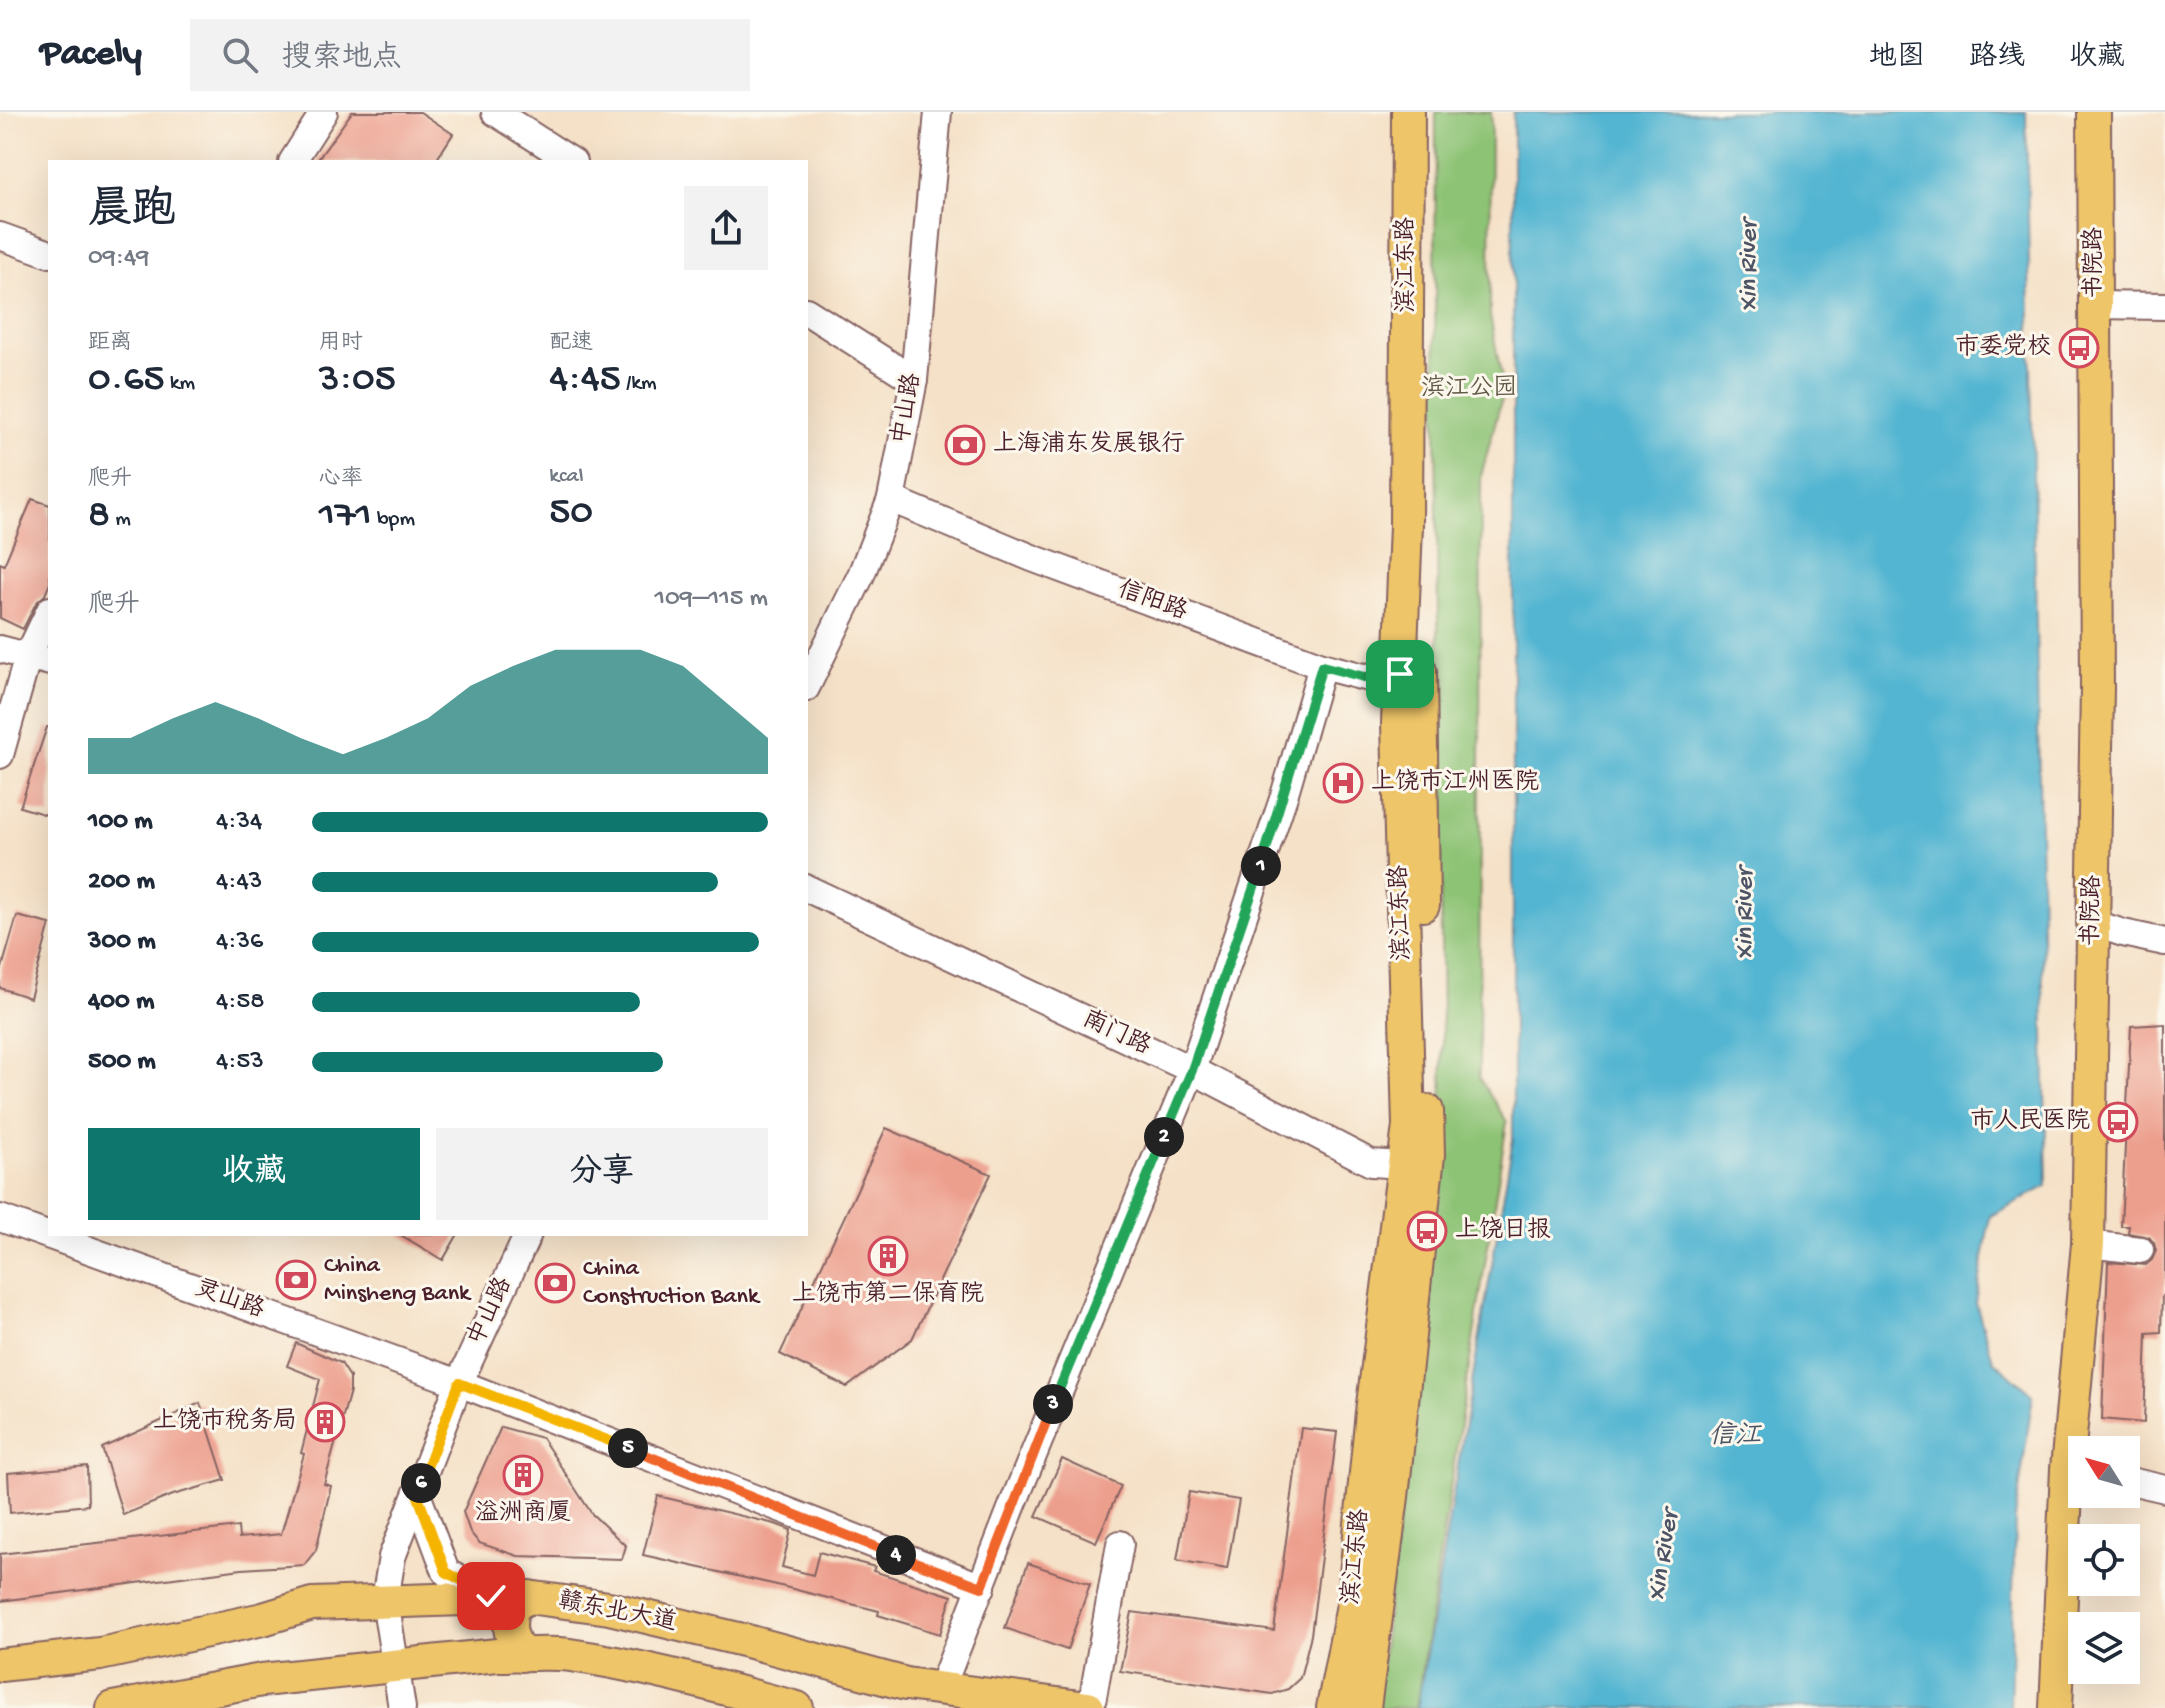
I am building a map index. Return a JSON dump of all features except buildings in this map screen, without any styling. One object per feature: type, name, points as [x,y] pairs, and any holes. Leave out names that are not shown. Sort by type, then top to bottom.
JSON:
[{"type":"main road","name":"滨江东路","points":[[1408,112],[1406,526],[1410,674]]},
{"type":"main road","name":"滨江东路","points":[[1364,1708],[1392,1497],[1415,1163],[1409,1126],[1398,723],[1410,674],[1423,112]]},
{"type":"main road","name":"书院路","points":[[2076,1436],[2088,1244],[2097,687],[2094,112]]},
{"type":"main road","name":"滨江东路","points":[[1333,1708],[1353,1605],[1372,1412],[1415,1163]]},
{"type":"main road","name":"书院路","points":[[2056,1708],[2071,1508]]},
{"type":"main road","name":"赣东北大道","points":[[0,1665],[100,1654],[263,1619],[312,1604],[528,1597],[609,1608],[906,1684],[1090,1708]]},
{"type":"main road","points":[[522,1655],[511,1639],[509,1622],[513,1606],[528,1597]]},
{"type":"main road","points":[[113,1708],[262,1680],[497,1655],[567,1655],[669,1674],[797,1708]]},
{"type":"street","points":[[293,160],[324,112]]},
{"type":"street","points":[[495,112],[570,160]]},
{"type":"street","name":"中山路","points":[[808,684],[861,575],[891,499],[914,380],[938,112]]},
{"type":"street","points":[[0,236],[48,253]]},
{"type":"street","points":[[2095,305],[2165,306]]},
{"type":"street","points":[[808,312],[914,380]]},
{"type":"street","name":"信阳路","points":[[891,499],[1032,558],[1322,666],[1364,677],[1410,674]]},
{"type":"street","points":[[0,755],[39,659],[48,619]]},
{"type":"street","points":[[0,649],[39,659]]},
{"type":"street","points":[[941,1689],[1048,1417],[1192,1070],[1284,796],[1322,666]]},
{"type":"street","name":"南门路","points":[[808,889],[1192,1070],[1371,1163],[1415,1163]]},
{"type":"street","points":[[2093,923],[2165,942]]},
{"type":"street","name":"灵山路","points":[[0,1218],[48,1235]]},
{"type":"street","name":"灵山路","points":[[50,1236],[459,1383],[982,1587]]},
{"type":"street","name":"中山路","points":[[402,1708],[385,1600],[392,1557],[459,1383],[527,1236]]},
{"type":"street","points":[[2088,1244],[2140,1250]]},
{"type":"street","points":[[2140,1483],[2165,1489]]},
{"type":"street","points":[[417,1494],[446,1572],[491,1596]]},
{"type":"street","points":[[1090,1708],[1120,1544]]},
{"type":"green space","name":"滨江公园","points":[[1436,112],[1491,112],[1490,316],[1504,390],[1481,476],[1479,1078],[1507,1122],[1416,1708],[1376,1708],[1443,1144]]},
{"type":"water","name":"信江","points":[[1513,112],[2026,112],[2047,1186],[1990,1216],[1976,1303],[1993,1360],[2033,1395],[2015,1518],[2010,1708],[1417,1708],[1513,1140]]},
{"type":"place","name":"市委党校","points":[[2079,348]]},
{"type":"place","name":"上海浦东发展银行","points":[[965,445]]},
{"type":"place","name":"上饶市江州医院","points":[[1343,783]]},
{"type":"place","name":"市人民医院","points":[[2118,1122]]},
{"type":"place","name":"上饶日报","points":[[1427,1231]]},
{"type":"place","name":"上饶市第二保育院","points":[[888,1256]]},
{"type":"place","name":"China Minsheng Bank","points":[[296,1280]]},
{"type":"place","name":"China Construction Bank","points":[[555,1283]]},
{"type":"place","name":"上饶市税务局","points":[[325,1422]]},
{"type":"place","name":"溢洲商厦","points":[[523,1475]]},
{"type":"route","points":[[491,1596],[446,1572],[417,1494],[459,1383],[982,1587],[1048,1417],[1192,1070],[1284,796],[1322,666],[1364,677],[1400,674]]},
{"type":"water label","name":"Xin River","points":[[1750,266]]},
{"type":"water label","name":"Xin River","points":[[1746,914]]},
{"type":"water label","name":"Xin River","points":[[1665,1556]]}]
